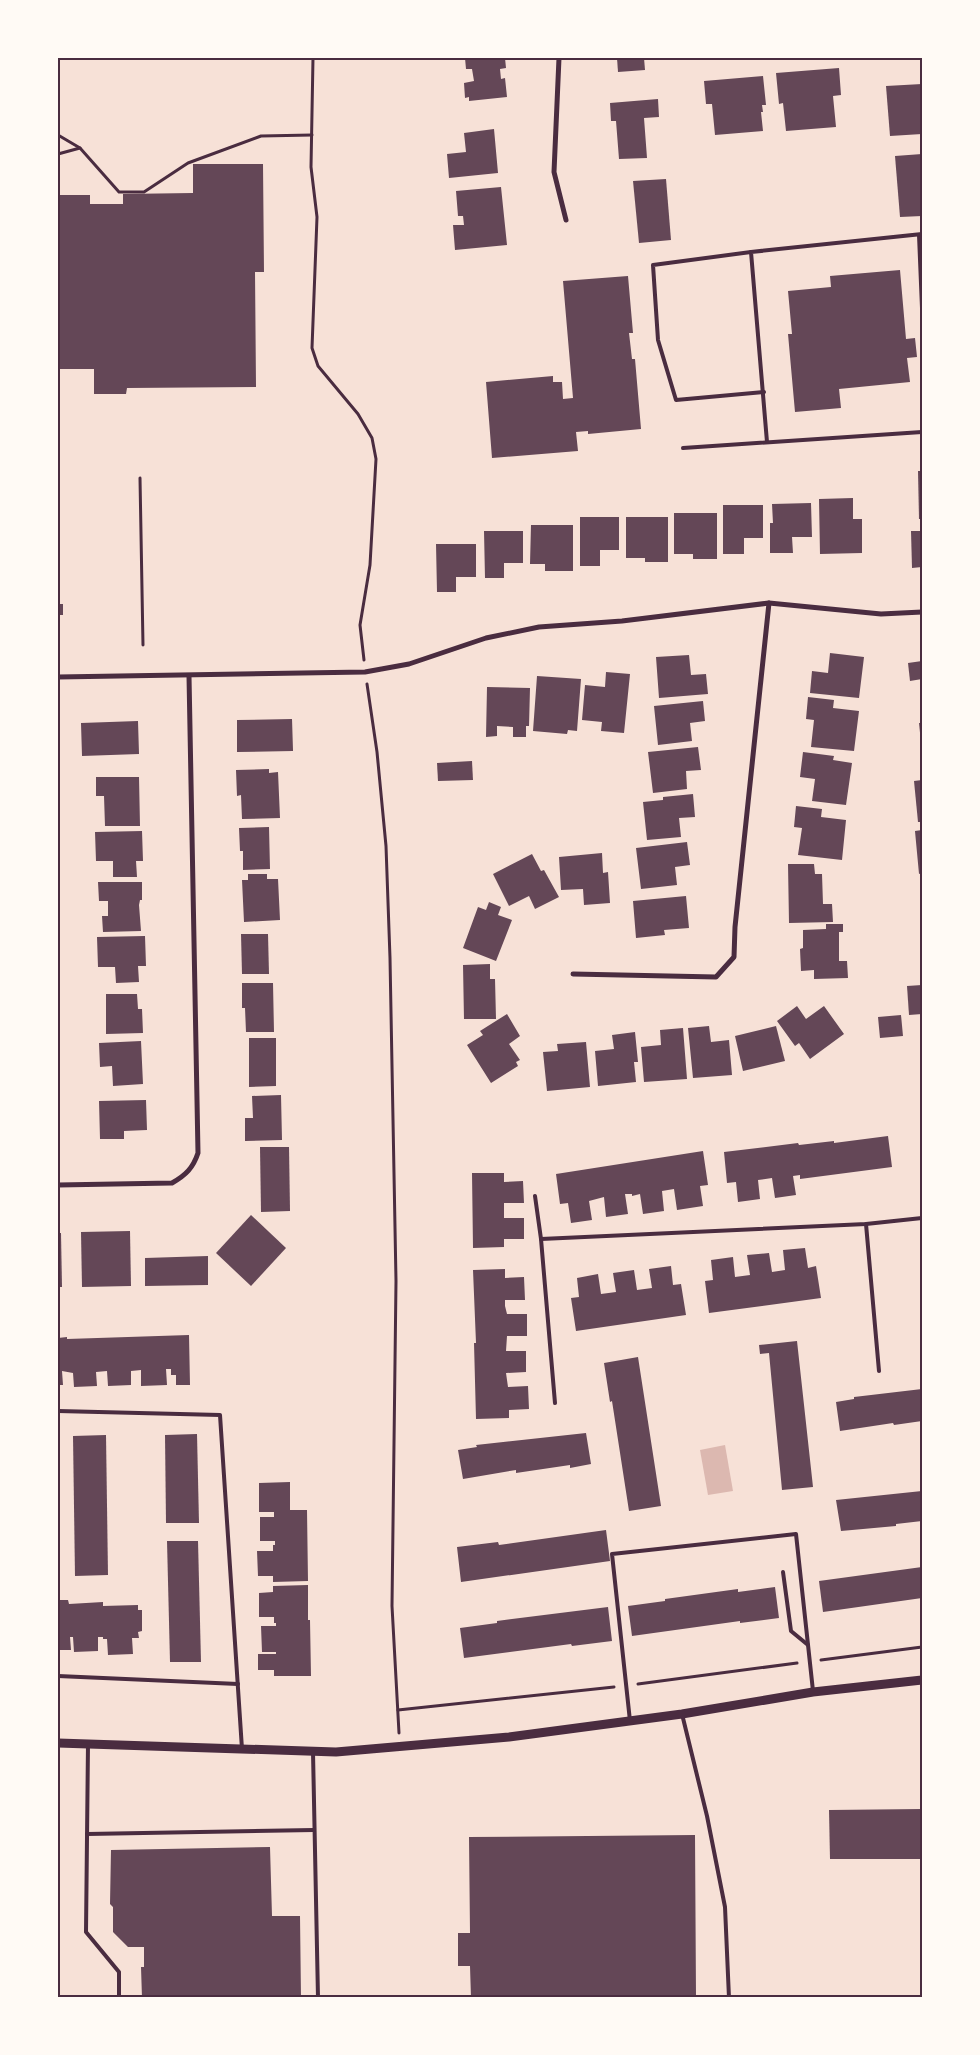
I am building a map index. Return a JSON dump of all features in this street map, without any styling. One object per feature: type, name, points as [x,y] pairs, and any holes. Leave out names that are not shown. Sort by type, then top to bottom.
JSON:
[{"type":"street","points":[[558,58],[554,172],[566,220]]},
{"type":"street","points":[[573,974],[716,977],[734,957],[735,927],[769,603]]},
{"type":"street","points":[[58,678],[365,672],[409,664],[486,638],[539,627],[622,621],[769,603],[881,614],[922,612]]},
{"type":"street","points":[[58,1185],[172,1183],[184,1176],[194,1166],[198,1153],[190,676]]},
{"type":"street","points":[[58,1743],[336,1752],[508,1738],[682,1714],[813,1692],[922,1680]]},
{"type":"lane","points":[[764,392],[676,400],[658,340],[653,265],[751,252],[921,235],[922,308]]},
{"type":"lane","points":[[751,252],[767,442]]},
{"type":"lane","points":[[683,448],[922,432]]},
{"type":"lane","points":[[535,1196],[555,1403]]},
{"type":"lane","points":[[540,1239],[866,1224],[922,1218]]},
{"type":"lane","points":[[866,1224],[879,1371]]},
{"type":"lane","points":[[58,1411],[220,1415],[242,1749]]},
{"type":"lane","points":[[630,1721],[612,1554],[796,1534],[813,1692]]},
{"type":"lane","points":[[783,1572],[791,1631],[808,1645]]},
{"type":"lane","points":[[58,1676],[238,1684]]},
{"type":"lane","points":[[682,1714],[707,1816],[725,1907],[729,1998]]},
{"type":"lane","points":[[88,1744],[86,1932],[119,1972],[119,1998]]},
{"type":"lane","points":[[313,1751],[318,1998]]},
{"type":"lane","points":[[87,1834],[314,1830]]},
{"type":"path","points":[[313,58],[311,167],[317,217],[312,348],[318,366],[358,414],[372,438],[376,458],[370,565],[360,625],[377,752],[386,846],[390,958],[396,1281],[392,1606],[400,1746]]},
{"type":"path","points":[[58,135],[80,148],[119,192],[144,192],[188,163],[261,136],[312,135]]},
{"type":"path","points":[[58,154],[80,148]]},
{"type":"path","points":[[140,478],[143,645]]},
{"type":"path","points":[[398,1710],[627,1685],[922,1647]]},
{"type":"shaded area","points":[[725,1445],[733,1491],[708,1495],[700,1450]]},
{"type":"building","points":[[465,58],[505,58],[506,68],[500,69],[501,79],[505,78],[507,97],[469,101],[469,97],[465,98],[464,83],[474,81],[472,69],[466,69]]},
{"type":"building","points":[[617,58],[644,58],[645,70],[618,72]]},
{"type":"building","points":[[839,68],[841,95],[833,96],[836,127],[786,131],[783,103],[779,104],[776,73]]},
{"type":"building","points":[[763,76],[766,105],[762,105],[763,112],[761,112],[763,131],[715,135],[712,104],[706,104],[704,81]]},
{"type":"building","points":[[922,84],[922,134],[890,136],[886,86]]},
{"type":"building","points":[[658,99],[659,117],[644,118],[647,158],[619,159],[616,121],[611,121],[610,103]]},
{"type":"building","points":[[494,129],[498,173],[449,178],[447,154],[466,152],[464,133]]},
{"type":"building","points":[[922,154],[922,216],[900,217],[895,156]]},
{"type":"building","points":[[193,164],[263,164],[264,272],[255,272],[256,387],[127,388],[126,394],[94,394],[94,369],[58,369],[58,195],[90,195],[90,204],[123,204],[123,194],[193,193]]},
{"type":"building","points":[[666,179],[671,240],[639,243],[633,181]]},
{"type":"building","points":[[501,187],[507,245],[455,250],[453,225],[464,225],[463,216],[458,216],[456,191]]},
{"type":"building","points":[[900,270],[906,339],[915,338],[917,357],[907,358],[910,382],[839,389],[841,408],[795,412],[788,334],[792,334],[788,291],[831,287],[830,276]]},
{"type":"building","points":[[628,276],[633,333],[629,333],[632,359],[635,359],[641,429],[588,434],[588,431],[576,432],[578,451],[492,458],[486,382],[553,376],[553,382],[562,382],[563,399],[573,398],[563,281]]},
{"type":"building","points":[[918,471],[922,471],[922,519],[919,519]]},
{"type":"building","points":[[853,498],[853,519],[862,519],[862,553],[820,554],[819,499]]},
{"type":"building","points":[[811,503],[812,537],[792,537],[793,553],[770,553],[770,523],[773,523],[772,504]]},
{"type":"building","points":[[723,505],[763,505],[763,538],[744,538],[744,554],[723,554]]},
{"type":"building","points":[[674,513],[717,513],[717,559],[693,559],[693,554],[674,554]]},
{"type":"building","points":[[580,517],[619,517],[619,550],[600,550],[600,566],[580,566]]},
{"type":"building","points":[[626,517],[668,517],[668,562],[645,562],[645,558],[626,558]]},
{"type":"building","points":[[531,525],[573,525],[573,571],[545,571],[545,564],[530,564]]},
{"type":"building","points":[[484,531],[523,531],[523,563],[504,563],[504,578],[485,578]]},
{"type":"building","points":[[911,531],[922,531],[922,567],[912,568]]},
{"type":"building","points":[[436,544],[476,544],[476,577],[456,577],[456,592],[437,592]]},
{"type":"building","points":[[58,604],[63,604],[63,615],[58,615]]},
{"type":"building","points":[[830,653],[864,657],[859,698],[810,693],[812,671],[828,673]]},
{"type":"building","points":[[689,655],[691,675],[706,674],[708,694],[659,698],[656,657]]},
{"type":"building","points":[[922,661],[922,679],[910,681],[908,663]]},
{"type":"building","points":[[606,672],[630,674],[624,733],[601,731],[602,722],[582,720],[585,685],[605,687]]},
{"type":"building","points":[[537,676],[581,679],[577,731],[568,730],[567,734],[533,731]]},
{"type":"building","points":[[487,687],[530,688],[529,726],[526,726],[526,737],[513,737],[513,727],[497,726],[497,736],[486,737]]},
{"type":"building","points":[[808,697],[834,700],[833,708],[859,711],[854,751],[811,747],[814,720],[806,719]]},
{"type":"building","points":[[703,701],[705,721],[690,723],[692,741],[658,745],[654,706]]},
{"type":"building","points":[[292,719],[293,751],[237,752],[237,720]]},
{"type":"building","points":[[138,721],[139,754],[82,756],[81,723]]},
{"type":"building","points":[[919,723],[922,723],[922,742],[921,742]]},
{"type":"building","points":[[698,747],[701,770],[686,771],[687,789],[653,793],[648,752]]},
{"type":"building","points":[[803,752],[834,756],[833,760],[852,763],[846,805],[812,801],[815,779],[800,777]]},
{"type":"building","points":[[472,761],[473,780],[438,781],[437,763]]},
{"type":"building","points":[[269,769],[269,773],[278,772],[280,818],[242,819],[241,795],[237,796],[236,770]]},
{"type":"building","points":[[96,777],[139,777],[140,826],[105,826],[104,796],[96,796]]},
{"type":"building","points":[[922,780],[922,822],[918,822],[914,781]]},
{"type":"building","points":[[693,794],[695,817],[679,818],[681,837],[647,840],[643,802],[663,800],[663,797]]},
{"type":"building","points":[[796,806],[822,809],[821,817],[846,820],[842,860],[798,855],[802,828],[794,827]]},
{"type":"building","points":[[269,827],[270,869],[243,870],[243,851],[240,851],[239,828]]},
{"type":"building","points":[[922,830],[922,873],[919,874],[915,831]]},
{"type":"building","points":[[142,831],[143,861],[136,861],[137,877],[113,877],[113,861],[96,861],[95,832]]},
{"type":"building","points":[[687,842],[690,865],[675,867],[677,885],[641,889],[636,848]]},
{"type":"building","points":[[602,853],[603,873],[608,872],[610,903],[584,905],[583,889],[561,890],[559,857]]},
{"type":"building","points":[[532,854],[541,871],[544,870],[559,897],[535,909],[529,896],[509,906],[493,874]]},
{"type":"building","points":[[788,864],[814,864],[815,874],[822,874],[823,904],[832,904],[833,922],[789,923]]},
{"type":"building","points":[[248,874],[267,874],[267,879],[278,879],[280,920],[244,922],[242,880],[248,880]]},
{"type":"building","points":[[98,882],[142,882],[142,900],[140,900],[139,905],[141,931],[103,932],[102,916],[108,916],[108,901],[99,901]]},
{"type":"building","points":[[686,896],[689,928],[664,930],[665,935],[636,938],[633,901]]},
{"type":"building","points":[[489,902],[501,907],[498,915],[512,920],[496,961],[463,948],[478,907],[486,910]]},
{"type":"building","points":[[826,924],[843,924],[843,932],[839,932],[839,961],[847,961],[848,978],[814,979],[814,970],[801,971],[800,949],[803,948],[803,930],[826,929]]},
{"type":"building","points":[[241,934],[268,934],[269,974],[242,974]]},
{"type":"building","points":[[145,936],[146,966],[138,966],[139,982],[116,983],[115,967],[98,967],[97,937]]},
{"type":"building","points":[[490,964],[490,979],[495,979],[496,1019],[464,1019],[463,965]]},
{"type":"building","points":[[242,983],[273,983],[274,1032],[246,1032],[245,1008],[242,1008]]},
{"type":"building","points":[[922,985],[922,1014],[909,1015],[907,986]]},
{"type":"building","points":[[106,994],[137,994],[138,1009],[142,1009],[143,1033],[106,1034]]},
{"type":"building","points":[[797,1006],[806,1019],[824,1006],[844,1034],[810,1059],[799,1043],[795,1046],[777,1021]]},
{"type":"building","points":[[507,1014],[520,1036],[509,1044],[520,1060],[516,1062],[518,1066],[491,1083],[467,1045],[483,1035],[480,1031]]},
{"type":"building","points":[[901,1015],[903,1036],[880,1038],[878,1017]]},
{"type":"building","points":[[709,1026],[711,1042],[729,1040],[732,1075],[693,1078],[688,1028]]},
{"type":"building","points":[[776,1026],[785,1061],[743,1071],[735,1036]]},
{"type":"building","points":[[683,1028],[687,1079],[644,1082],[641,1047],[661,1045],[660,1030]]},
{"type":"building","points":[[635,1032],[638,1062],[634,1062],[636,1082],[598,1086],[595,1051],[614,1049],[612,1035]]},
{"type":"building","points":[[249,1038],[276,1038],[276,1086],[249,1087]]},
{"type":"building","points":[[141,1041],[143,1084],[113,1086],[112,1066],[100,1067],[99,1043]]},
{"type":"building","points":[[586,1042],[590,1087],[547,1091],[543,1052],[558,1051],[557,1044]]},
{"type":"building","points":[[281,1095],[282,1140],[245,1141],[245,1118],[253,1118],[252,1096]]},
{"type":"building","points":[[146,1100],[147,1130],[124,1131],[124,1139],[100,1139],[99,1101]]},
{"type":"building","points":[[888,1136],[892,1167],[800,1179],[800,1175],[793,1176],[796,1195],[775,1198],[772,1178],[758,1180],[760,1199],[738,1202],[736,1182],[727,1183],[724,1152],[798,1143],[799,1145],[834,1141],[834,1143]]},
{"type":"building","points":[[260,1147],[289,1147],[290,1211],[261,1212]]},
{"type":"building","points":[[703,1151],[708,1185],[700,1186],[703,1206],[677,1210],[674,1189],[662,1191],[664,1211],[643,1214],[640,1194],[632,1196],[632,1194],[625,1194],[628,1214],[606,1217],[604,1197],[589,1201],[592,1220],[571,1223],[568,1203],[560,1204],[556,1174]]},
{"type":"building","points":[[472,1173],[504,1173],[504,1182],[523,1181],[524,1203],[504,1203],[504,1218],[524,1218],[524,1239],[504,1239],[504,1247],[473,1248]]},
{"type":"building","points":[[251,1215],[286,1248],[251,1286],[216,1253]]},
{"type":"building","points":[[130,1231],[131,1286],[82,1287],[81,1232]]},
{"type":"building","points":[[58,1233],[61,1233],[62,1287],[58,1287]]},
{"type":"building","points":[[805,1248],[808,1268],[816,1266],[821,1298],[709,1313],[705,1281],[713,1280],[711,1260],[733,1257],[735,1277],[750,1275],[747,1255],[769,1253],[772,1272],[785,1270],[783,1250]]},
{"type":"building","points":[[208,1256],[208,1285],[145,1286],[145,1258]]},
{"type":"building","points":[[671,1266],[673,1285],[681,1284],[686,1315],[576,1331],[571,1298],[579,1297],[577,1278],[598,1274],[601,1294],[616,1292],[613,1273],[634,1270],[637,1290],[652,1288],[649,1269]]},
{"type":"building","points":[[505,1269],[505,1278],[524,1277],[525,1300],[505,1300],[505,1306],[507,1314],[527,1314],[527,1336],[507,1336],[506,1351],[526,1351],[526,1372],[506,1373],[508,1387],[528,1386],[529,1409],[509,1410],[509,1418],[476,1419],[474,1343],[476,1343],[473,1270]]},
{"type":"building","points":[[189,1335],[190,1385],[176,1385],[176,1375],[171,1375],[171,1369],[166,1369],[167,1385],[141,1386],[141,1370],[131,1371],[131,1385],[108,1386],[107,1371],[96,1372],[97,1386],[74,1387],[73,1373],[62,1371],[63,1385],[58,1385],[58,1338]]},
{"type":"building","points":[[797,1341],[813,1487],[782,1490],[769,1353],[760,1354],[759,1345]]},
{"type":"building","points":[[638,1357],[661,1506],[629,1511],[612,1401],[610,1402],[604,1363]]},
{"type":"building","points":[[922,1389],[922,1421],[894,1425],[893,1423],[840,1431],[836,1402],[854,1399],[854,1397]]},
{"type":"building","points":[[586,1433],[591,1464],[570,1468],[570,1465],[516,1473],[516,1470],[463,1479],[458,1450],[477,1447],[476,1445]]},
{"type":"building","points":[[197,1434],[199,1523],[166,1523],[165,1435]]},
{"type":"building","points":[[106,1435],[108,1575],[75,1576],[73,1436]]},
{"type":"building","points":[[290,1482],[290,1510],[307,1510],[308,1581],[273,1582],[273,1576],[258,1576],[257,1551],[273,1551],[273,1545],[275,1545],[275,1541],[260,1541],[260,1517],[274,1517],[274,1512],[259,1512],[259,1483]]},
{"type":"building","points":[[922,1491],[922,1521],[896,1524],[896,1526],[841,1531],[836,1500]]},
{"type":"building","points":[[606,1530],[610,1561],[461,1582],[457,1547],[498,1542],[499,1545]]},
{"type":"building","points":[[167,1541],[198,1541],[201,1662],[170,1662]]},
{"type":"building","points":[[922,1567],[922,1598],[823,1612],[819,1581]]},
{"type":"building","points":[[308,1585],[311,1676],[274,1676],[274,1670],[258,1670],[258,1654],[276,1654],[276,1652],[262,1652],[261,1626],[276,1626],[276,1623],[274,1623],[274,1617],[259,1617],[259,1593],[273,1592],[273,1586]]},
{"type":"building","points":[[775,1587],[779,1618],[740,1623],[740,1621],[632,1636],[628,1606],[738,1589],[738,1592]]},
{"type":"building","points":[[58,1600],[68,1600],[69,1604],[103,1602],[103,1606],[138,1605],[138,1610],[142,1610],[142,1631],[138,1632],[139,1638],[132,1638],[133,1654],[108,1655],[107,1639],[103,1639],[103,1637],[98,1637],[98,1651],[74,1652],[73,1637],[70,1637],[71,1650],[58,1650]]},
{"type":"building","points":[[608,1607],[612,1641],[572,1646],[571,1644],[464,1658],[460,1628],[497,1623],[497,1621]]},
{"type":"building","points":[[922,1809],[922,1859],[830,1859],[829,1810]]},
{"type":"building","points":[[695,1835],[696,1998],[471,1998],[470,1966],[458,1966],[458,1933],[470,1933],[469,1837]]},
{"type":"building","points":[[270,1847],[272,1916],[300,1916],[301,1998],[142,1998],[141,1967],[144,1967],[144,1947],[128,1947],[113,1932],[113,1907],[110,1904],[111,1850]]}]
